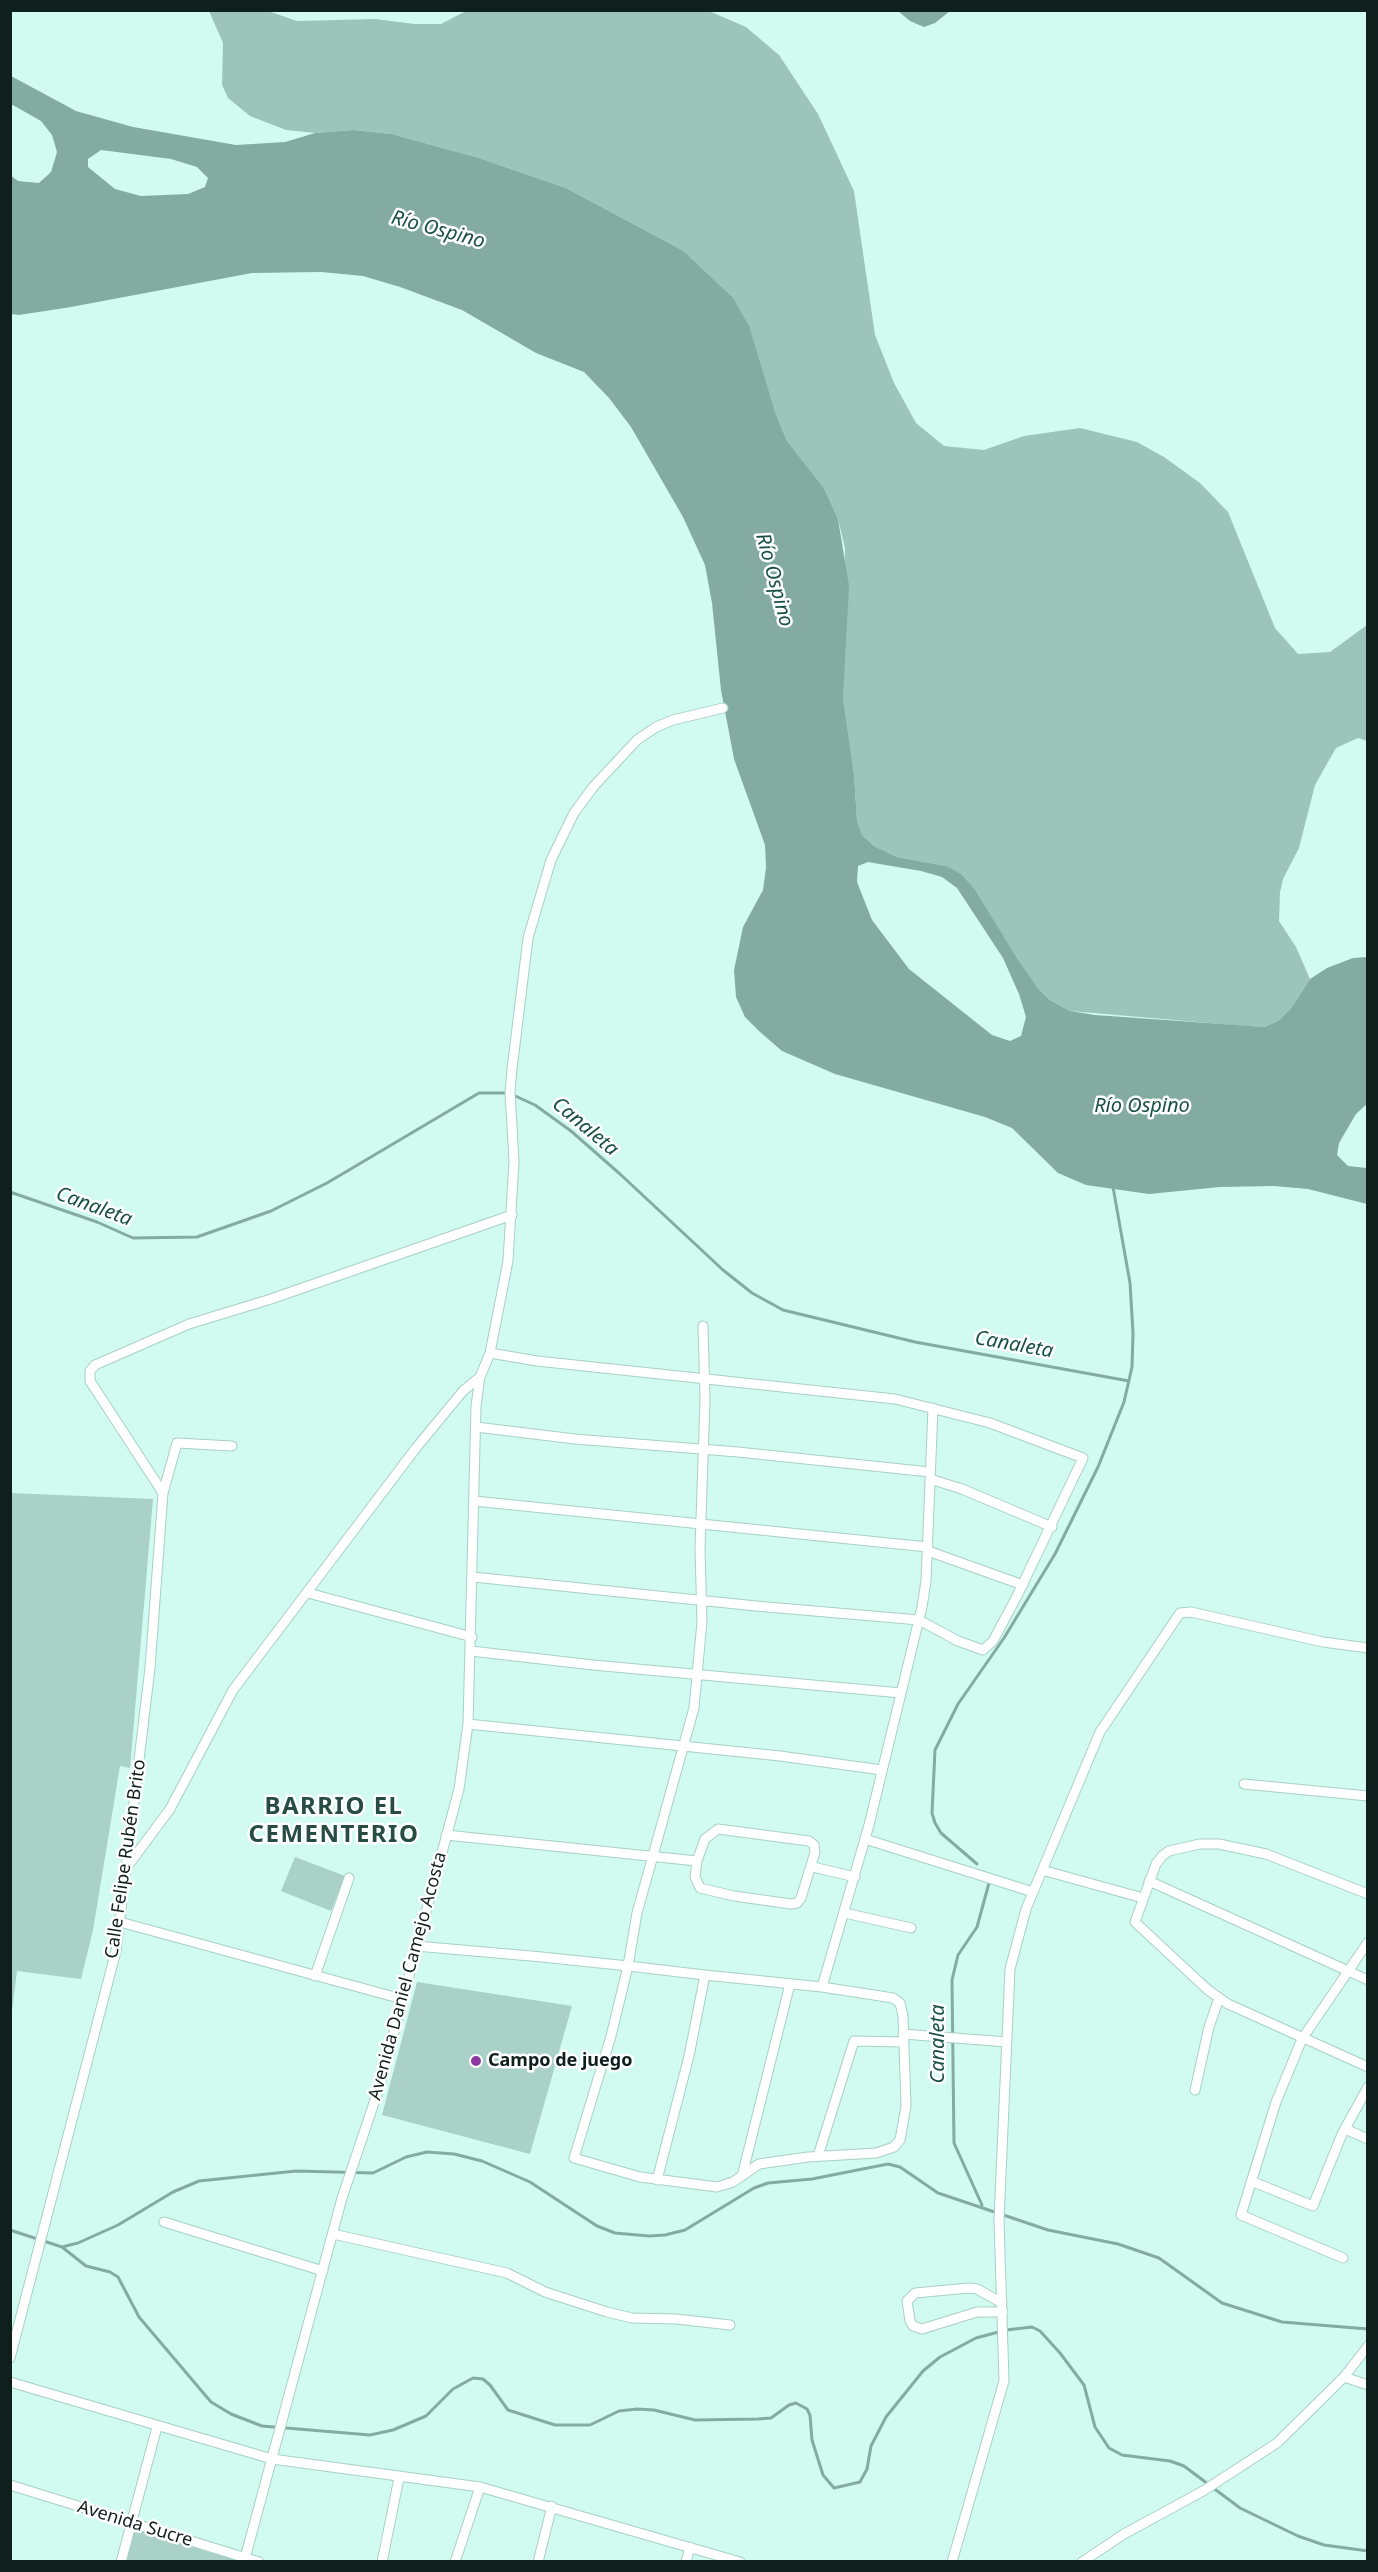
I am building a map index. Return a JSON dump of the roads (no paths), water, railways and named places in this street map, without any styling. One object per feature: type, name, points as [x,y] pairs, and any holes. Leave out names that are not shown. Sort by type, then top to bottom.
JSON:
[{"type":"street","points":[[127,1867],[174,1801],[233,1690],[416,1448],[463,1391],[480,1377],[490,1353],[504,1291],[512,1215],[514,1161],[510,1094],[528,938],[539,895],[563,831],[594,786],[622,754],[646,733],[673,720],[723,708]]},
{"type":"street","points":[[163,1493],[90,1382],[90,1371],[95,1365],[189,1324],[512,1215]]},
{"type":"street","points":[[416,1946],[628,1966],[822,1987],[898,2001],[902,2006],[906,2106],[898,2143],[876,2153],[818,2156],[759,2164],[733,2182],[717,2187],[657,2180],[574,2158],[611,2036],[628,1966],[638,1913],[684,1747],[698,1674],[702,1599],[701,1524],[705,1378],[703,1326]]},
{"type":"street","points":[[473,1577],[919,1620],[975,1649],[988,1648],[1052,1527],[1083,1458],[990,1423],[875,1396],[537,1361],[490,1353]]},
{"type":"street","name":"Avenida Daniel Camejo Acosta","points":[[245,2560],[348,2181],[376,2098],[459,1789],[468,1725],[476,1427],[480,1377]]},
{"type":"street","points":[[822,1987],[865,1839],[927,1581],[933,1408]]},
{"type":"street","points":[[476,1427],[575,1439],[703,1449],[930,1476],[1052,1527]]},
{"type":"street","name":"Calle Felipe Rubén Brito","points":[[10,2358],[116,1951],[150,1668],[163,1493],[177,1443],[232,1446]]},
{"type":"street","points":[[474,1501],[928,1549],[1023,1585]]},
{"type":"street","points":[[308,1593],[471,1637]]},
{"type":"street","points":[[952,2562],[1003,2387],[1004,2336],[999,2220],[1010,1969],[1026,1909],[1100,1732],[1180,1613],[1191,1612],[1323,1642],[1368,1648]]},
{"type":"street","points":[[471,1651],[901,1693]]},
{"type":"street","points":[[468,1725],[882,1770]]},
{"type":"street","points":[[1244,1784],[1368,1796]]},
{"type":"street","points":[[718,1830],[808,1841],[814,1845],[813,1867],[801,1898],[791,1904],[734,1896],[700,1888],[694,1877],[705,1839],[718,1830]]},
{"type":"street","points":[[446,1835],[697,1862]]},
{"type":"street","points":[[865,1839],[1033,1892]]},
{"type":"street","points":[[1368,1894],[1290,1862],[1219,1844],[1200,1844],[1169,1851],[1156,1864],[1135,1922],[1219,1998],[1302,2039],[1368,2067]]},
{"type":"street","points":[[813,1867],[855,1877]]},
{"type":"street","points":[[1042,1870],[1143,1898]]},
{"type":"street","points":[[315,1976],[349,1878]]},
{"type":"street","points":[[1149,1881],[1368,1980]]},
{"type":"street","points":[[845,1913],[911,1928]]},
{"type":"street","points":[[120,1922],[402,2000]]},
{"type":"street","points":[[1343,2258],[1241,2215],[1276,2102],[1302,2039],[1368,1942]]},
{"type":"street","points":[[657,2180],[694,2033],[705,1975]]},
{"type":"street","points":[[742,2176],[790,1984]]},
{"type":"street","points":[[1195,2090],[1209,2027],[1219,1998]]},
{"type":"street","points":[[818,2156],[855,2041],[903,2038],[1007,2042]]},
{"type":"street","points":[[1251,2181],[1313,2206],[1345,2129],[1368,2087]]},
{"type":"street","points":[[1345,2129],[1368,2139]]},
{"type":"street","points":[[164,2222],[323,2271]]},
{"type":"street","points":[[333,2235],[507,2273],[545,2292],[632,2318],[676,2319],[730,2325]]},
{"type":"street","points":[[969,2288],[977,2289],[1002,2308],[977,2312],[922,2329],[913,2326],[910,2322],[907,2301],[915,2293],[969,2288]]},
{"type":"street","points":[[1082,2562],[1124,2534],[1203,2491],[1277,2443],[1344,2377],[1368,2346]]},
{"type":"street","points":[[1344,2377],[1368,2385]]},
{"type":"street","points":[[10,2382],[272,2459],[399,2478],[480,2487],[740,2562]]},
{"type":"street","points":[[122,2562],[157,2427]]},
{"type":"street","points":[[382,2562],[399,2478]]},
{"type":"street","name":"Avenida Sucre","points":[[10,2486],[245,2560],[259,2562]]},
{"type":"street","points":[[455,2562],[480,2487]]},
{"type":"street","points":[[538,2562],[552,2506]]},
{"type":"street","points":[[686,2562],[690,2547]]},
{"type":"water","points":[[898,11],[950,11],[935,23],[924,27],[910,21]]},
{"type":"water","name":"Río Ospino","points":[[11,76],[76,111],[133,127],[236,145],[285,142],[315,133],[353,130],[392,134],[479,158],[566,188],[682,250],[733,298],[749,326],[775,412],[787,441],[824,488],[838,519],[849,586],[843,698],[854,774],[857,820],[862,835],[874,846],[897,857],[946,866],[961,874],[976,891],[1038,988],[1050,1000],[1070,1011],[1095,1015],[1264,1027],[1278,1021],[1292,1007],[1310,979],[1327,968],[1353,958],[1367,957],[1367,1104],[1356,1114],[1339,1143],[1337,1155],[1348,1166],[1367,1168],[1367,1204],[1308,1189],[1274,1186],[1220,1187],[1149,1194],[1086,1185],[1058,1173],[1012,1128],[985,1117],[835,1074],[782,1051],[745,1017],[736,997],[734,970],[743,927],[763,890],[766,868],[765,845],[734,759],[721,690],[712,603],[705,565],[683,517],[631,427],[609,398],[584,372],[536,353],[462,310],[363,276],[321,272],[252,273],[71,307],[19,315],[11,314],[10,175],[18,181],[39,183],[51,172],[57,152],[52,135],[41,121],[11,104]],"holes":[[[101,150],[171,159],[197,167],[208,178],[205,187],[188,194],[141,196],[115,189],[88,167],[88,159]],[[868,862],[942,877],[957,888],[1003,958],[1019,994],[1026,1017],[1021,1036],[1010,1041],[992,1035],[909,969],[872,920],[857,882],[858,866]]]},
{"type":"waterway","name":"Canaleta","points":[[10,1192],[97,1222],[133,1238],[197,1237],[271,1211],[327,1183],[479,1093],[507,1093]]},
{"type":"waterway","name":"Canaleta","points":[[513,1095],[535,1105],[571,1131],[723,1270],[752,1293],[783,1310],[915,1342],[1129,1381]]},
{"type":"waterway","name":"Canaleta","points":[[977,1864],[941,1833],[935,1823],[932,1813],[935,1750],[958,1704],[1004,1638],[1055,1554],[1098,1467],[1124,1402],[1132,1367],[1133,1333],[1130,1283],[1113,1187]]},
{"type":"waterway","name":"Canaleta","points":[[982,2205],[954,2143],[952,1980],[958,1955],[977,1927],[989,1883]]},
{"type":"waterway","points":[[62,2247],[78,2243],[118,2225],[173,2192],[199,2181],[296,2171],[373,2173],[406,2157],[427,2152],[454,2154],[482,2161],[530,2182],[597,2226],[615,2233],[649,2236],[685,2230],[754,2188],[768,2183],[812,2179],[888,2164],[900,2167],[938,2193],[1048,2230],[1118,2244],[1159,2258],[1222,2303],[1282,2322],[1368,2329]]},
{"type":"waterway","points":[[10,2230],[62,2247],[86,2266],[110,2272],[118,2277],[139,2317],[211,2402],[231,2414],[262,2426],[370,2435],[393,2430],[426,2416],[453,2389],[473,2378],[483,2379],[490,2385],[508,2410],[555,2425],[590,2425],[619,2411],[637,2409],[654,2410],[695,2420],[771,2418],[789,2405],[796,2403],[807,2409],[810,2415],[812,2440],[823,2475],[834,2488],[860,2482],[867,2469],[871,2446],[886,2417],[923,2371],[940,2357],[976,2338],[1006,2330],[1032,2327],[1040,2331],[1060,2353],[1084,2385],[1095,2427],[1109,2448],[1122,2455],[1170,2461],[1184,2466],[1240,2508],[1298,2536],[1324,2545],[1368,2551]]},
{"type":"place","name":"Campo de juego","points":[[476,2061]]},
{"type":"district","name":"BARRIO EL CEMENTERIO","points":[[334,1821]]}]
